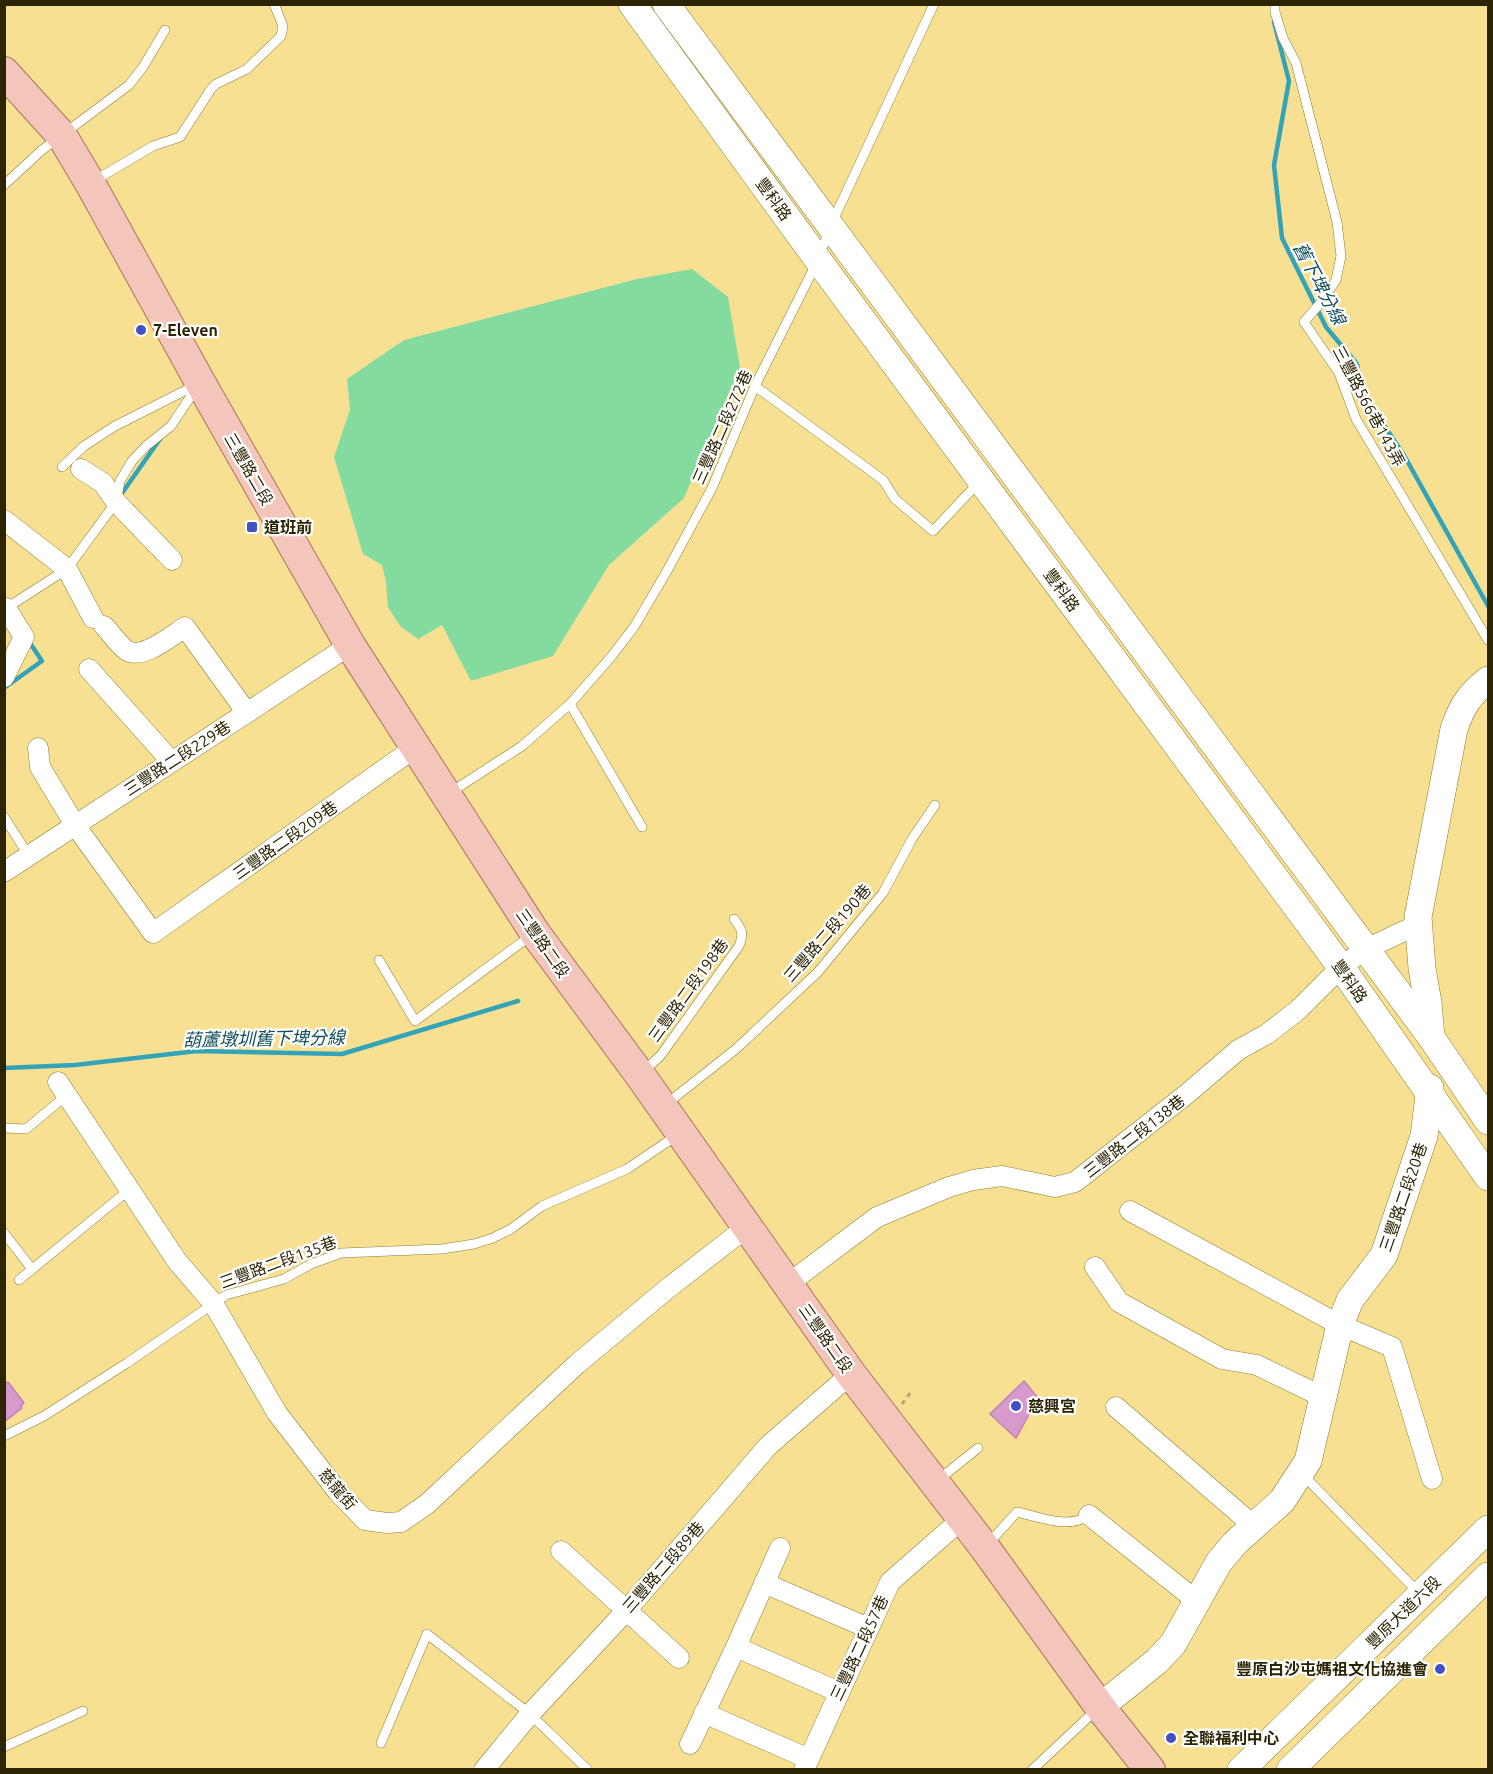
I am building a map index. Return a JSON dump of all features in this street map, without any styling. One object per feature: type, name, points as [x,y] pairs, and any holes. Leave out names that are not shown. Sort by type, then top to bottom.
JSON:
[{"type":"main road","name":"三豐路二段","points":[[4,72],[62,136],[350,645],[535,933],[663,1107],[851,1374],[985,1548],[1100,1707],[1150,1770]]},
{"type":"street","name":"豐科路","points":[[633,4],[818,260],[1341,967],[1488,1177]]},
{"type":"street","name":"豐科路","points":[[666,4],[1431,1037],[1488,1121]]},
{"type":"street","points":[[71,468],[103,483],[116,502],[172,561]]},
{"type":"street","points":[[4,520],[67,569],[98,622],[126,650],[135,654],[143,653],[185,627],[247,713]]},
{"type":"street","points":[[4,677],[24,637],[5,609]]},
{"type":"street","name":"三豐路二段229巷","points":[[4,872],[350,645]]},
{"type":"street","points":[[89,669],[171,761]]},
{"type":"street","name":"三豐路二段20巷","points":[[1100,1707],[1173,1644],[1219,1562],[1234,1543],[1282,1501],[1302,1474],[1308,1461],[1340,1325],[1350,1300],[1384,1255],[1424,1136],[1430,1096],[1431,1037],[1419,924],[1425,874],[1454,729],[1472,693],[1488,680]]},
{"type":"street","name":"三豐路二段209巷","points":[[75,825],[153,933],[416,747]]},
{"type":"street","points":[[38,748],[40,767],[75,825]]},
{"type":"street","name":"三豐路二段138巷","points":[[788,1284],[868,1222],[949,1187],[973,1180],[1002,1176],[1055,1187],[1075,1182],[1188,1093],[1238,1050],[1267,1034],[1298,1010],[1341,967],[1366,949],[1419,924]]},
{"type":"street","name":"慈龍街","points":[[63,1088],[177,1261],[213,1303],[277,1413],[338,1492],[365,1520],[401,1522],[427,1504],[577,1364],[667,1289],[747,1227]]},
{"type":"street","points":[[1130,1211],[1340,1325],[1392,1347],[1432,1479]]},
{"type":"street","points":[[1095,1268],[1119,1302],[1222,1359],[1257,1365],[1323,1397]]},
{"type":"street","name":"三豐路二段89巷","points":[[484,1770],[530,1714],[626,1611],[768,1446],[851,1374]]},
{"type":"street","points":[[1116,1407],[1254,1526]]},
{"type":"street","points":[[1089,1515],[1198,1602]]},
{"type":"street","name":"三豐路二段57巷","points":[[806,1764],[890,1582],[962,1519]]},
{"type":"street","name":"豐原大道六段","points":[[1240,1770],[1488,1530]]},
{"type":"street","points":[[690,1744],[780,1548]]},
{"type":"street","points":[[561,1551],[679,1658]]},
{"type":"street","name":"豐原大道六段","points":[[1290,1770],[1488,1576]]},
{"type":"street","points":[[764,1583],[868,1628]]},
{"type":"street","points":[[736,1647],[839,1692]]},
{"type":"street","points":[[704,1713],[806,1764]]},
{"type":"lane","points":[[90,183],[153,146],[180,137],[211,89],[216,84],[247,69],[281,36],[283,26],[274,4]]},
{"type":"lane","name":"三豐路二段272巷","points":[[446,795],[522,746],[570,704],[634,627],[668,572],[712,488],[755,386],[818,260],[831,225],[934,4]]},
{"type":"lane","name":"三豐路566巷143弄","points":[[1275,4],[1275,12],[1283,38],[1296,63],[1336,222],[1341,256],[1336,279],[1304,322],[1339,374],[1356,419],[1488,640]]},
{"type":"lane","points":[[4,185],[42,150],[129,85],[143,67],[165,30]]},
{"type":"lane","points":[[71,468],[84,446],[115,426],[200,382]]},
{"type":"lane","points":[[5,609],[67,569],[116,502],[120,481],[132,460],[171,426],[200,382]]},
{"type":"lane","points":[[755,386],[883,480],[895,499],[933,531],[981,480]]},
{"type":"lane","points":[[570,704],[642,827]]},
{"type":"lane","name":"三豐路二段190巷","points":[[663,1107],[736,1049],[818,972],[883,893],[912,839],[935,805]]},
{"type":"lane","points":[[4,818],[28,856]]},
{"type":"lane","name":"三豐路二段198巷","points":[[640,1075],[661,1055],[739,946],[743,936],[742,930],[734,919]]},
{"type":"lane","points":[[380,960],[415,1021],[535,933]]},
{"type":"lane","points":[[4,1128],[26,1129],[63,1088]]},
{"type":"lane","name":"三豐路二段135巷","points":[[4,1436],[44,1416],[127,1363],[213,1303],[234,1292],[284,1279],[311,1264],[341,1253],[442,1249],[474,1244],[493,1238],[511,1229],[542,1206],[627,1169],[680,1133]]},
{"type":"lane","points":[[19,1280],[130,1189]]},
{"type":"lane","points":[[4,1233],[32,1269]]},
{"type":"lane","points":[[935,1482],[978,1448]]},
{"type":"lane","points":[[1302,1474],[1420,1595]]},
{"type":"lane","points":[[985,1548],[1017,1512],[1063,1522],[1079,1522],[1089,1515]]},
{"type":"lane","points":[[381,1743],[427,1634],[530,1714],[588,1770]]},
{"type":"lane","points":[[1032,1770],[1100,1707]]},
{"type":"lane","points":[[4,1747],[83,1711]]},
{"type":"green space","points":[[692,269],[728,297],[740,367],[684,498],[609,565],[553,656],[471,681],[442,625],[418,639],[400,626],[388,607],[382,565],[363,554],[334,457],[350,410],[347,379],[404,340],[637,279]]},
{"type":"building","name":"慈興宮","points":[[1024,1381],[1038,1398],[1016,1438],[990,1414]]},
{"type":"building","points":[[8,1382],[24,1403],[22,1408],[4,1422],[4,1384]]},
{"type":"waterway","name":"舊下埤分線","points":[[1274,22],[1289,81],[1274,165],[1282,238],[1326,327],[1357,364],[1361,390],[1405,457],[1488,606]]},
{"type":"waterway","points":[[120,496],[160,439]]},
{"type":"waterway","points":[[4,688],[42,661],[28,640]]},
{"type":"waterway","name":"葫蘆墩圳舊下埤分線","points":[[4,1068],[75,1065],[197,1051],[342,1054],[518,1001]]},
{"type":"place","name":"7-Eleven","points":[[141,330]]},
{"type":"place","name":"道班前","points":[[252,527]]},
{"type":"place","name":"慈興宮","points":[[1016,1406]]},
{"type":"place","name":"豐原白沙屯媽祖文化協進會","points":[[1440,1669]]},
{"type":"place","name":"全聯福利中心","points":[[1171,1738]]}]
